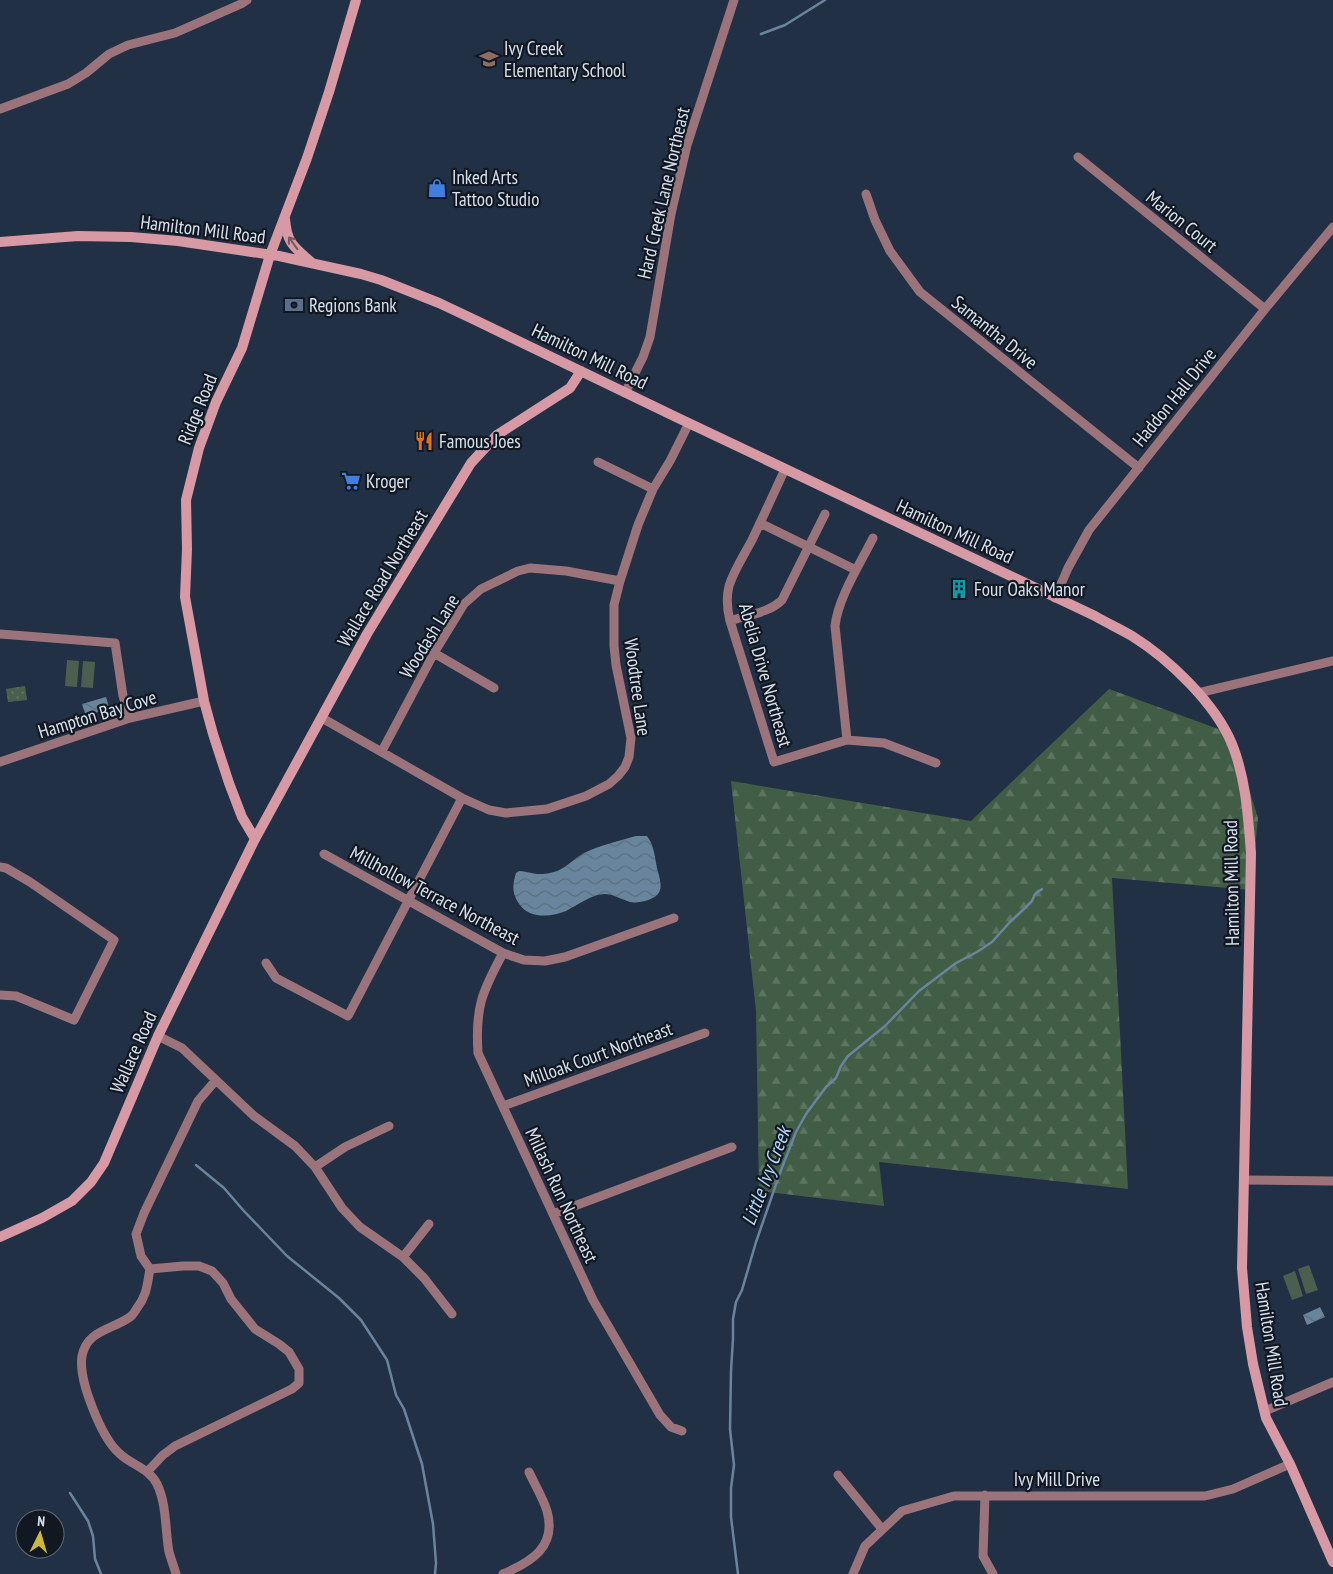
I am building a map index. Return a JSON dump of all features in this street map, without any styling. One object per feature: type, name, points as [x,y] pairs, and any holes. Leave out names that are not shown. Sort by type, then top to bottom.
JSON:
[{"type":"main road","name":"Ridge Road","points":[[255,839],[242,817],[229,783],[212,734],[204,701],[185,597],[187,549],[186,500],[199,448],[216,402],[242,348],[270,254],[329,92],[356,0]]},
{"type":"main road","points":[[285,217],[286,232],[291,244],[312,263]]},
{"type":"main road","name":"Hamilton Mill Road","points":[[0,242],[78,236],[178,240],[270,254],[361,274],[396,286],[468,316],[625,393],[1095,616],[1132,636],[1166,661],[1198,693],[1217,719],[1231,743],[1240,770],[1247,802],[1251,853],[1242,1268],[1247,1327],[1253,1364],[1266,1418],[1290,1464],[1333,1562]]},
{"type":"main road","name":"Wallace Road Northeast","points":[[255,839],[367,634],[471,463],[497,435],[570,388],[582,372]]},
{"type":"main road","name":"Wallace Road","points":[[0,1237],[42,1218],[72,1201],[92,1182],[104,1163],[158,1036],[255,839]]},
{"type":"street","points":[[0,109],[68,84],[86,73],[109,54],[128,45],[175,33],[247,0]]},
{"type":"street","name":"Hard Creek Lane Northeast","points":[[625,393],[650,337],[671,214],[686,146],[734,0]]},
{"type":"street","name":"Marion Court","points":[[1078,157],[1265,309]]},
{"type":"street","name":"Samantha Drive","points":[[866,194],[875,220],[890,251],[920,292],[1139,468]]},
{"type":"street","name":"Haddon Hall Drive","points":[[1055,598],[1068,568],[1089,530],[1265,309],[1333,227]]},
{"type":"street","name":"Woodtree Lane","points":[[322,718],[462,798],[489,810],[506,813],[547,809],[586,796],[609,784],[625,767],[629,757],[631,738],[614,646],[614,605],[638,525],[653,489],[670,461],[689,423]]},
{"type":"street","points":[[598,462],[653,489]]},
{"type":"street","name":"Abelia Drive Northeast","points":[[785,469],[729,585],[727,609],[774,762],[847,740],[884,743],[936,763]]},
{"type":"street","points":[[730,620],[770,609],[782,600],[825,514]]},
{"type":"street","points":[[760,523],[856,570]]},
{"type":"street","points":[[847,740],[835,626],[836,615],[840,603],[873,538]]},
{"type":"street","name":"Woodash Lane","points":[[382,751],[434,653],[464,604],[481,589],[518,571],[530,568],[566,571],[620,582]]},
{"type":"street","points":[[0,634],[115,643],[123,696],[130,718]]},
{"type":"street","points":[[434,653],[494,688]]},
{"type":"street","points":[[1198,693],[1333,661]]},
{"type":"street","name":"Hampton Bay Cove","points":[[0,762],[130,718],[204,701]]},
{"type":"street","points":[[266,963],[276,978],[348,1016],[462,798]]},
{"type":"street","name":"Millhollow Terrace Northeast","points":[[324,854],[503,953],[524,960],[544,962],[565,957],[674,918]]},
{"type":"street","points":[[0,867],[6,868],[30,882],[114,940],[74,1020],[16,996],[0,995]]},
{"type":"street","name":"Millash Run Northeast","points":[[503,953],[485,986],[479,1007],[476,1028],[478,1053],[593,1300],[660,1415],[671,1427],[682,1431]]},
{"type":"street","name":"Milloak Court Northeast","points":[[503,1106],[705,1033]]},
{"type":"street","points":[[158,1036],[182,1048],[254,1116],[295,1146],[315,1167],[342,1208],[360,1227],[403,1256],[424,1278],[452,1314]]},
{"type":"street","points":[[176,1574],[169,1552],[162,1500],[156,1484],[147,1472],[120,1455],[109,1444],[101,1428],[82,1376],[82,1355],[88,1340],[103,1330],[131,1317],[145,1298],[150,1269],[141,1256],[136,1234],[144,1213],[198,1101],[216,1080]]},
{"type":"street","points":[[315,1167],[345,1147],[389,1126]]},
{"type":"street","points":[[553,1214],[732,1147]]},
{"type":"street","points":[[1244,1180],[1333,1181]]},
{"type":"street","points":[[403,1256],[429,1224]]},
{"type":"street","points":[[147,1472],[163,1455],[175,1446],[292,1389],[299,1383],[300,1369],[288,1352],[279,1344],[255,1329],[231,1299],[223,1283],[212,1271],[199,1266],[150,1269]]},
{"type":"street","points":[[1264,1411],[1333,1382]]},
{"type":"street","name":"Ivy Mill Drive","points":[[853,1574],[865,1546],[902,1511],[954,1496],[1205,1496],[1233,1488],[1290,1464]]},
{"type":"street","points":[[503,1574],[524,1565],[542,1549],[549,1532],[547,1512],[529,1472]]},
{"type":"street","points":[[838,1475],[882,1529]]},
{"type":"street","points":[[985,1495],[983,1556],[992,1574]]},
{"type":"green space","points":[[67,660],[79,661],[77,687],[65,686]]},
{"type":"green space","points":[[83,661],[95,662],[93,688],[81,687]]},
{"type":"green space","points":[[25,686],[27,700],[8,702],[6,689]]},
{"type":"green space","points":[[1109,689],[1232,734],[1258,818],[1251,890],[1112,878],[1128,1189],[879,1162],[884,1206],[759,1191],[756,1011],[731,781],[971,821]]},
{"type":"green space","points":[[1309,1265],[1318,1290],[1306,1294],[1298,1269]]},
{"type":"green space","points":[[1295,1271],[1303,1296],[1292,1300],[1283,1276]]},
{"type":"water","points":[[106,697],[110,710],[108,711],[107,709],[86,716],[82,704]]},
{"type":"water","points":[[636,836],[647,836],[653,849],[661,887],[655,897],[645,901],[630,902],[604,894],[589,898],[566,911],[542,916],[524,910],[517,901],[513,886],[516,873],[519,871],[534,874],[555,872],[590,850]]},
{"type":"water","points":[[1320,1307],[1325,1317],[1307,1325],[1303,1315]]},
{"type":"waterway","points":[[761,34],[785,25],[825,0]]},
{"type":"waterway","name":"Little Ivy Creek","points":[[738,1574],[731,1517],[731,1488],[734,1465],[730,1429],[733,1319],[736,1302],[742,1290],[756,1242],[796,1132],[806,1114],[826,1087],[836,1078],[848,1056],[885,1026],[919,991],[956,963],[992,942],[1032,901],[1035,894],[1042,889]]},
{"type":"waterway","points":[[196,1165],[224,1188],[287,1256],[339,1298],[361,1320],[387,1360],[396,1395],[404,1409],[422,1464],[433,1524],[435,1574]]},
{"type":"waterway","points":[[70,1493],[88,1521],[93,1536],[95,1559],[101,1574]]},
{"type":"place","name":"Ivy Creek Elementary School","points":[[489,59]]},
{"type":"place","name":"Inked Arts Tattoo Studio","points":[[437,188]]},
{"type":"place","name":"Regions Bank","points":[[294,305]]},
{"type":"place","name":"Famous Joes","points":[[424,441]]},
{"type":"place","name":"Kroger","points":[[351,481]]},
{"type":"place","name":"Four Oaks Manor","points":[[959,589]]}]
